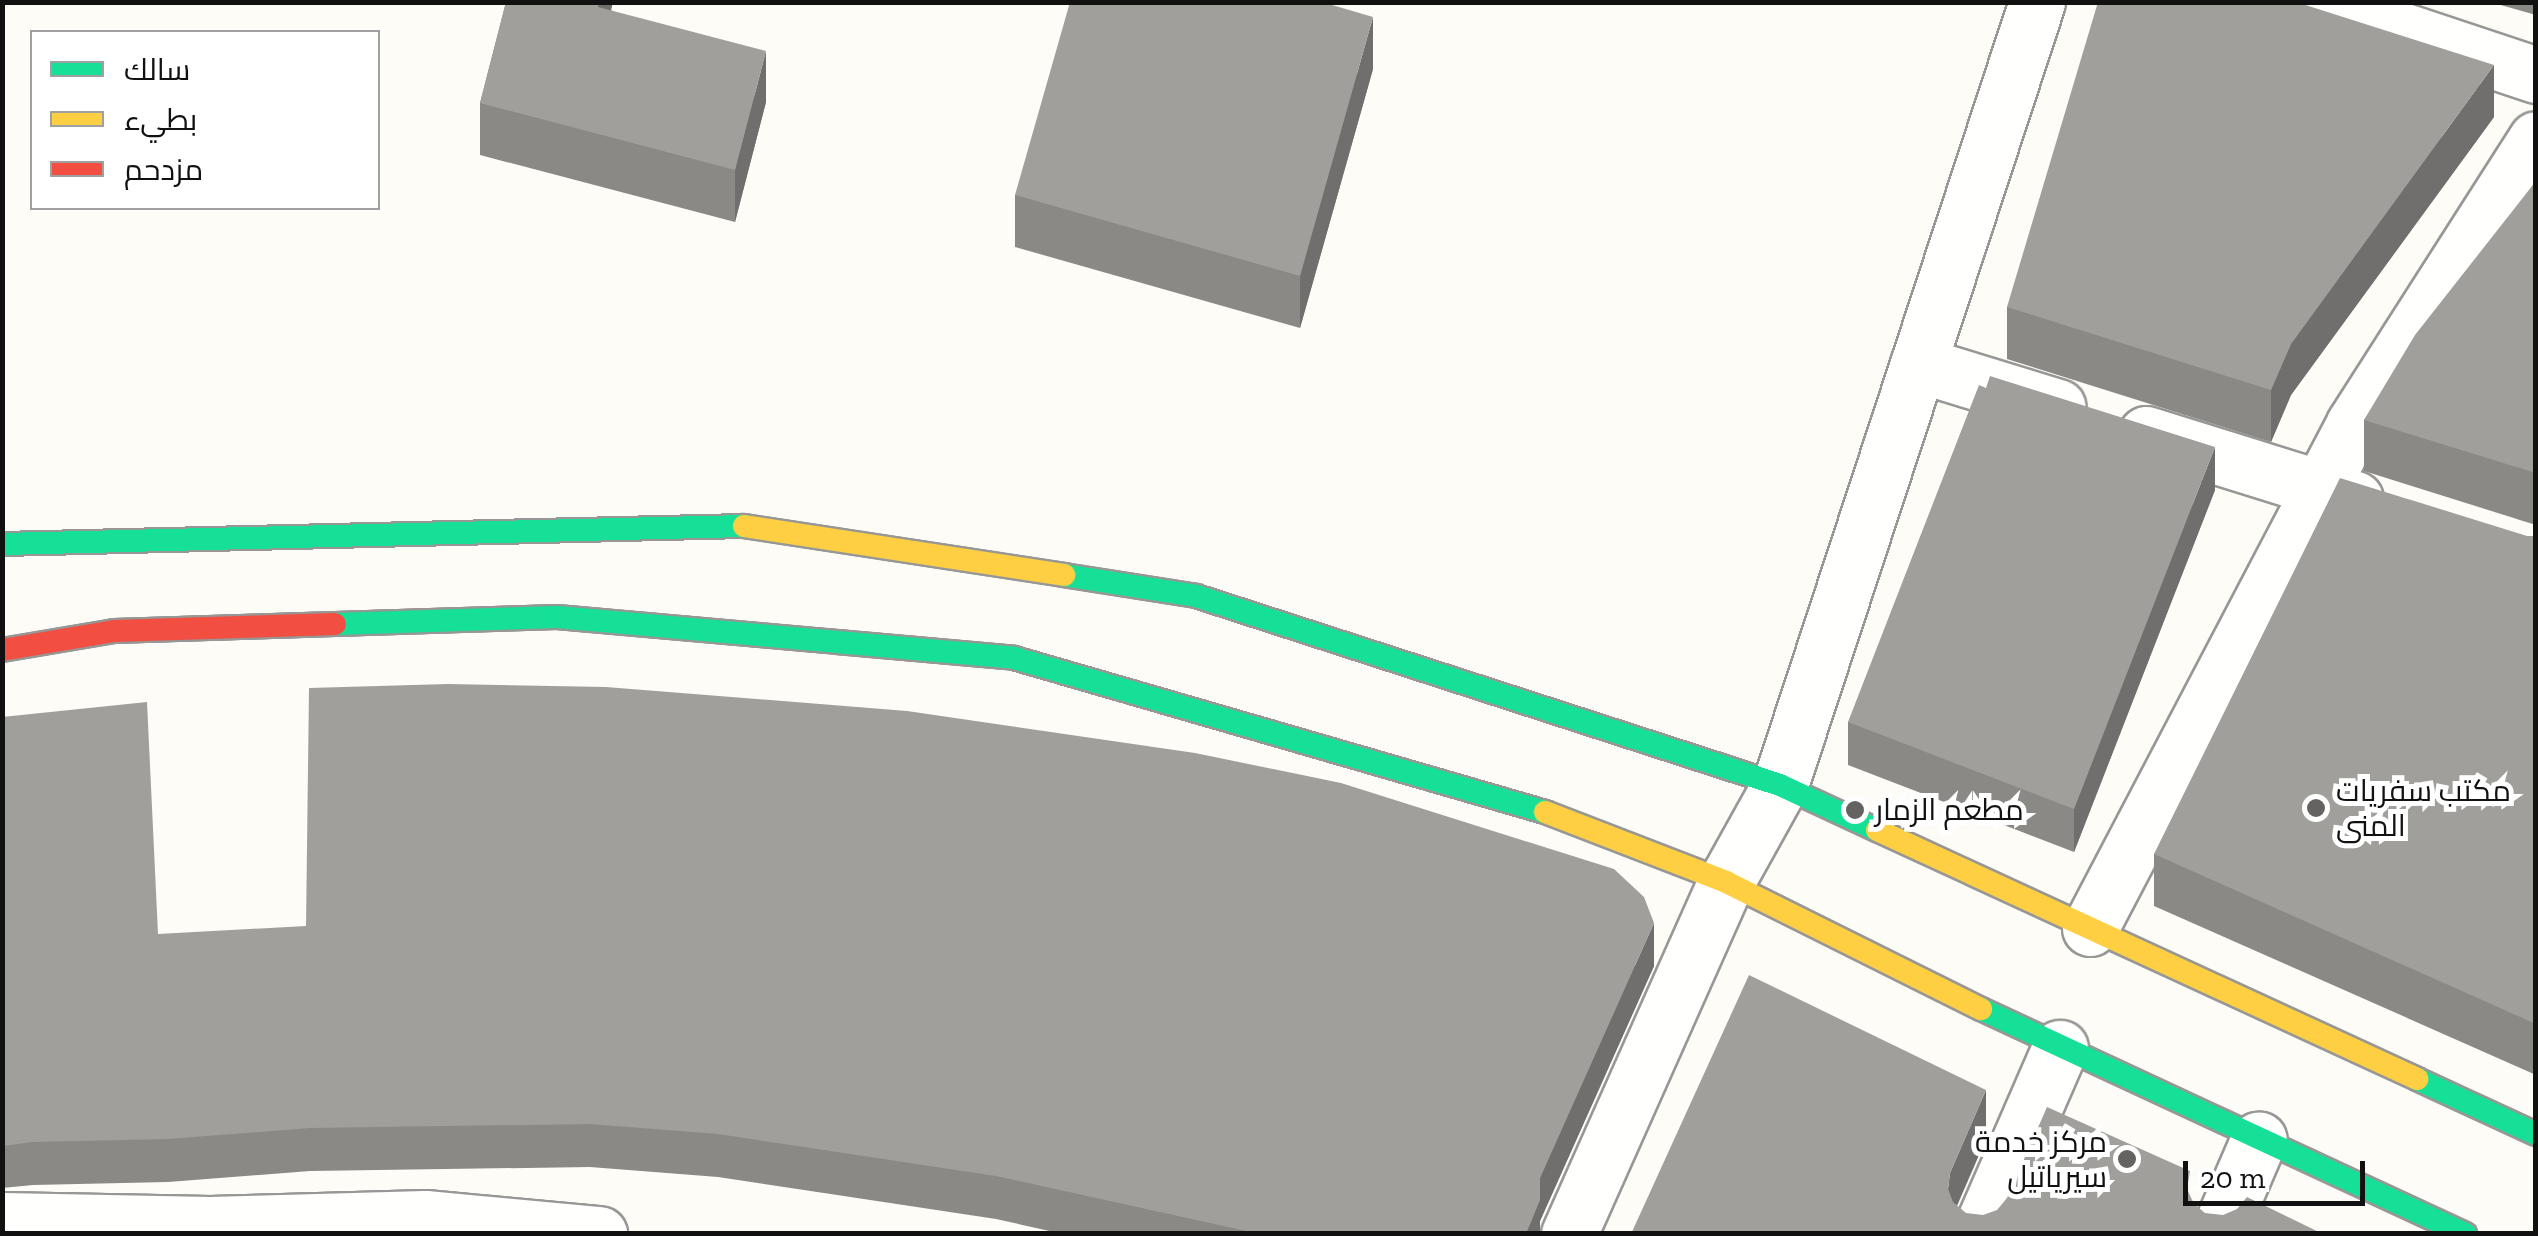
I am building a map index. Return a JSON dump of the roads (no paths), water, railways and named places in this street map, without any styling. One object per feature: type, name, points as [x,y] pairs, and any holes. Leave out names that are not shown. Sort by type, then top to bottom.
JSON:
[{"type":"main road","points":[[2,544],[747,526],[1196,596],[1780,784],[2536,1134]]},
{"type":"main road","points":[[2,650],[114,631],[557,617],[1014,658],[1548,813],[1726,882],[2060,1048],[2464,1234]]},
{"type":"street","points":[[1569,1234],[1726,882],[1780,784],[2037,2]]},
{"type":"street","points":[[2317,2],[2536,75]]},
{"type":"street","points":[[2090,928],[2354,424],[2536,139]]},
{"type":"street","points":[[1918,364],[2410,517]]},
{"type":"street","points":[[1978,1234],[2060,1048]]},
{"type":"street","points":[[2218,1234],[2260,1139]]},
{"type":"street","points":[[2,1220],[208,1229],[425,1218],[599,1234]]},
{"type":"place","name":"مكتب سفريات المنى","points":[[2316,808]]},
{"type":"place","name":"مطعم الزمار","points":[[1855,810]]},
{"type":"place","name":"مركز خدمة سيرياتيل","points":[[2127,1159]]}]
